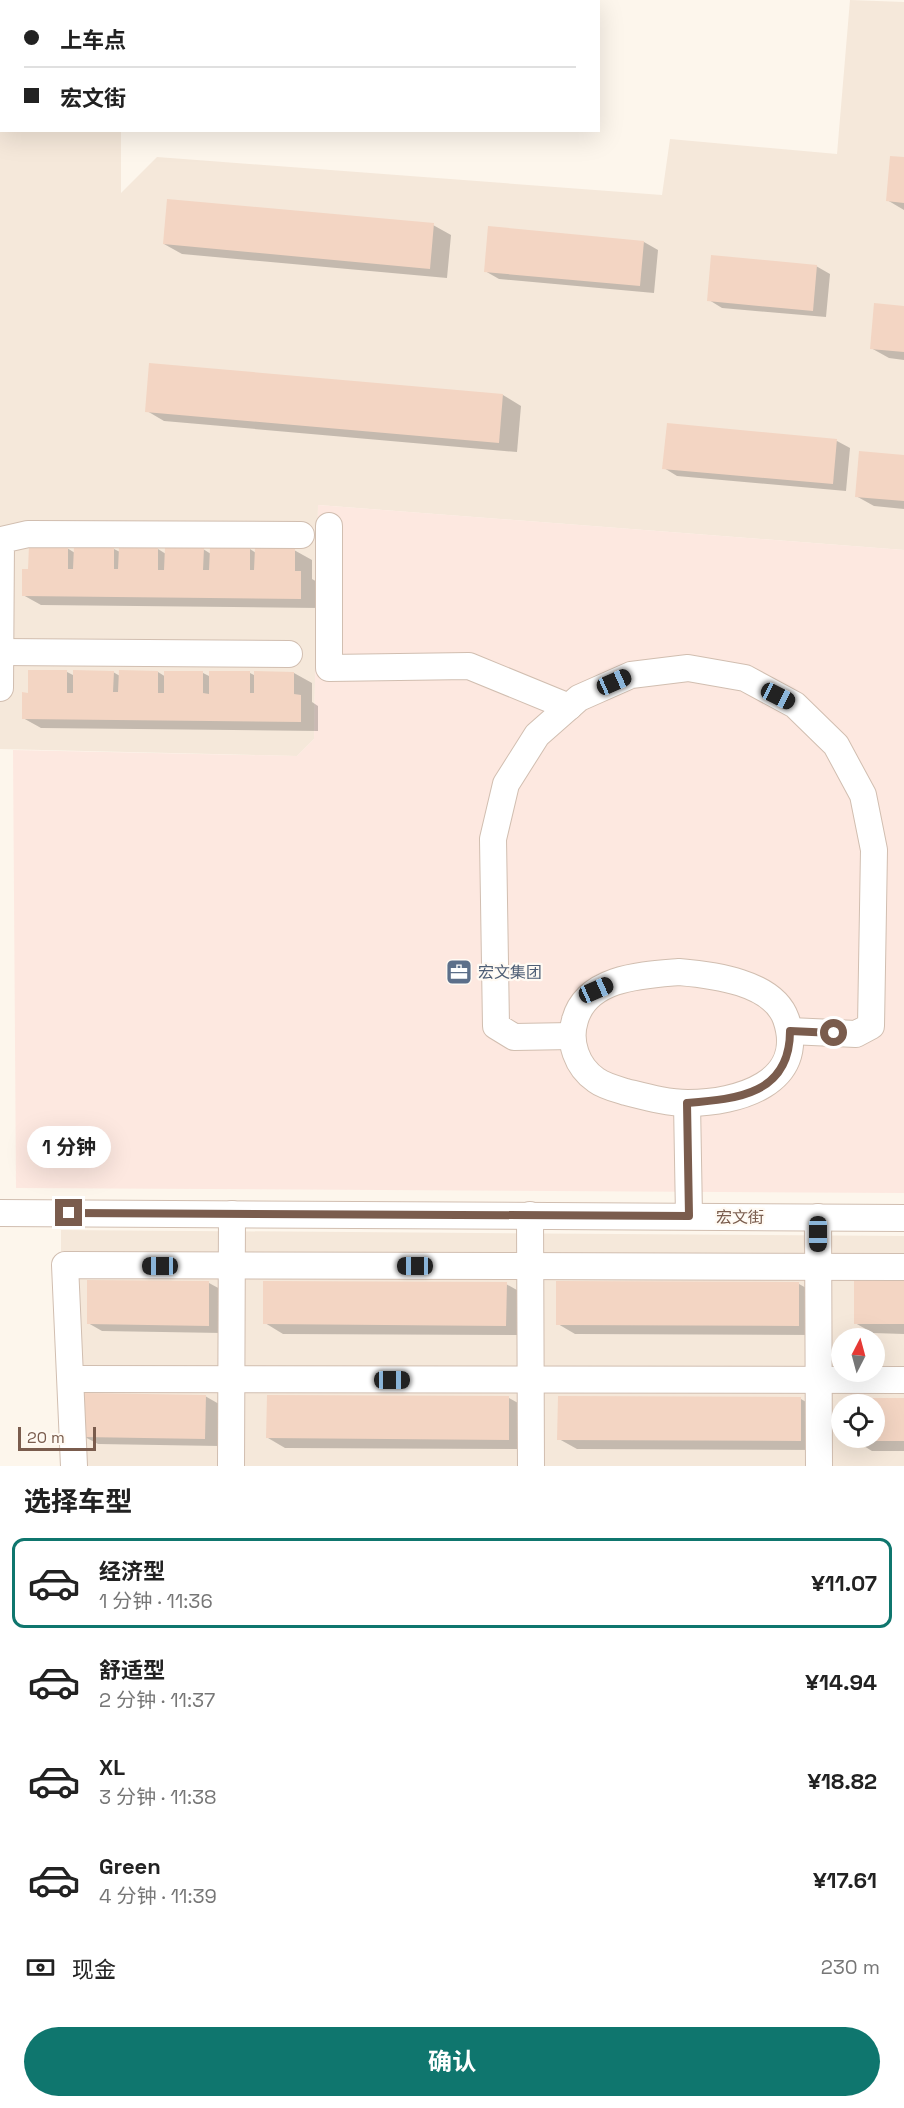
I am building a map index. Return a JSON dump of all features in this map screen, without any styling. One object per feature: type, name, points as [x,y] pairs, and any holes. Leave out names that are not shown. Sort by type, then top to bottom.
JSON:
[{"type":"street","points":[[329,526],[329,668],[469,666],[569,707]]},
{"type":"street","points":[[0,688],[1,540],[28,534],[301,535]]},
{"type":"street","points":[[0,652],[289,654]]},
{"type":"street","points":[[572,1036],[514,1037],[496,1026],[493,839],[507,784],[537,735],[579,698],[632,675],[688,668],[744,678],[795,705],[836,745],[863,795],[874,850],[871,1026],[856,1034],[790,1031]]},
{"type":"street","points":[[679,972],[732,980],[758,990],[773,1000],[784,1014],[790,1031],[790,1049],[784,1066],[773,1080],[759,1089],[716,1101],[687,1103],[650,1098],[597,1081],[584,1069],[575,1053],[572,1036],[575,1019],[583,1002],[596,990],[643,975],[679,972]]},
{"type":"street","points":[[687,1103],[689,1216]]},
{"type":"street","name":"宏文街","points":[[0,1212],[904,1218]]},
{"type":"street","points":[[231,1466],[232,1214]]},
{"type":"street","points":[[530,1215],[531,1466]]},
{"type":"street","points":[[818,1217],[819,1466]]},
{"type":"street","points":[[74,1466],[65,1265],[904,1267]]},
{"type":"street","points":[[71,1379],[904,1380]]},
{"type":"shaded area","points":[[850,0],[904,2],[904,550],[318,505],[314,739],[297,756],[0,749],[0,132],[121,132],[121,193],[157,157],[662,195],[670,139],[837,154]]},
{"type":"shaded area","name":"宏文集团","points":[[318,505],[904,550],[904,1193],[16,1188],[13,750],[297,756],[314,739]]},
{"type":"shaded area","points":[[61,1230],[904,1236],[904,1466],[61,1466]]},
{"type":"building","points":[[890,156],[904,157],[904,203],[886,201]]},
{"type":"building","points":[[167,199],[434,223],[430,269],[163,244]]},
{"type":"building","points":[[488,226],[644,241],[640,286],[484,272]]},
{"type":"building","points":[[711,255],[817,265],[813,311],[707,301]]},
{"type":"building","points":[[874,303],[904,306],[904,352],[870,349]]},
{"type":"building","points":[[149,363],[503,394],[499,443],[145,412]]},
{"type":"building","points":[[667,423],[837,439],[833,484],[662,469]]},
{"type":"building","points":[[859,451],[904,455],[904,501],[855,497]]},
{"type":"building","points":[[29,546],[68,547],[68,569],[73,569],[74,546],[114,547],[114,569],[118,569],[119,547],[158,547],[158,570],[164,570],[165,547],[204,548],[203,570],[209,570],[210,548],[250,548],[250,570],[254,570],[255,548],[295,548],[295,571],[301,571],[301,599],[22,596],[22,569],[28,569]]},
{"type":"building","points":[[28,670],[67,670],[67,693],[73,693],[73,670],[114,671],[113,692],[118,692],[119,670],[158,671],[158,693],[164,693],[164,671],[203,671],[203,693],[209,694],[209,671],[250,671],[250,693],[254,693],[254,671],[294,672],[294,694],[301,695],[301,722],[22,719],[22,692],[28,693]]},
{"type":"building","points":[[87,1280],[209,1281],[209,1326],[87,1324]]},
{"type":"building","points":[[854,1280],[904,1281],[904,1324],[854,1324]]},
{"type":"building","points":[[263,1281],[507,1282],[506,1326],[263,1324]]},
{"type":"building","points":[[556,1281],[799,1282],[799,1326],[556,1325]]},
{"type":"building","points":[[84,1393],[206,1395],[205,1439],[83,1437]]},
{"type":"building","points":[[267,1395],[509,1396],[509,1440],[266,1438]]},
{"type":"building","points":[[558,1396],[801,1397],[801,1441],[557,1440]]},
{"type":"building","points":[[885,1398],[904,1398],[904,1441],[885,1441]]},
{"type":"place","name":"宏文集团","points":[[459,972]]},
{"type":"route","points":[[69,1213],[689,1216],[687,1103],[716,1101],[740,1095],[759,1089],[773,1080],[784,1066],[790,1049],[790,1031],[834,1033]]}]
